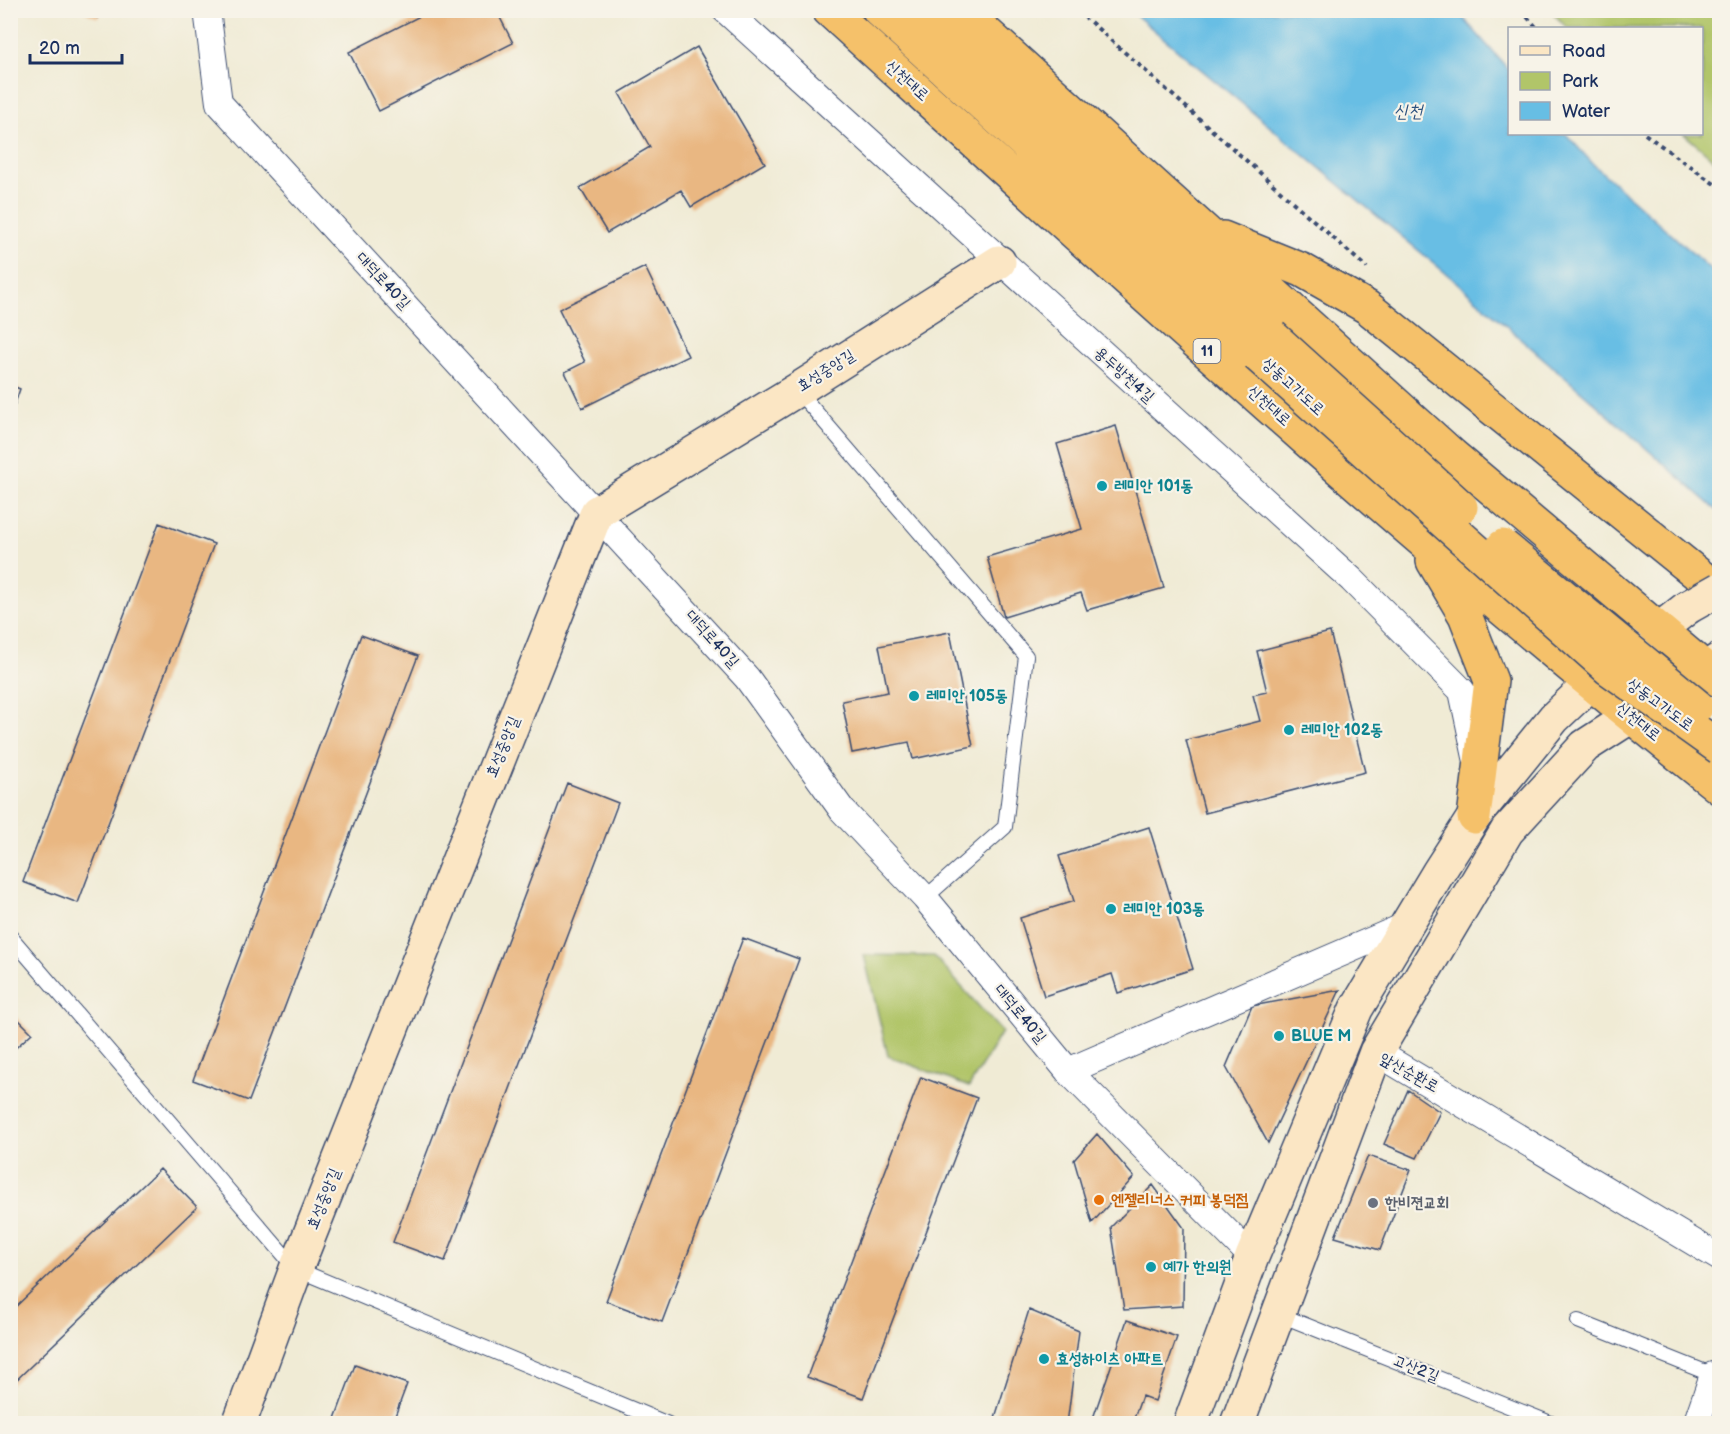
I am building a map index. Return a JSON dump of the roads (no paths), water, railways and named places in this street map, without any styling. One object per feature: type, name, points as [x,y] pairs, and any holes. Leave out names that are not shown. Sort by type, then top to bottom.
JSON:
[{"type":"highway","name":"신천대로","points":[[830,10],[1097,253],[1420,539],[1590,684],[1719,788]]},
{"type":"highway","name":"상동고가도로","points":[[879,10],[1265,346],[1719,724]]},
{"type":"highway","name":"상동고가도로","points":[[916,10],[1265,346],[1608,668],[1719,748]]},
{"type":"highway","points":[[962,10],[1452,454],[1657,629],[1714,670]]},
{"type":"highway","points":[[1204,230],[1302,270],[1367,307],[1719,590]]},
{"type":"highway","points":[[1586,482],[1704,609]]},
{"type":"highway","points":[[1420,539],[1464,615],[1491,681],[1478,767],[1474,817]]},
{"type":"main road","name":"효성중앙길","points":[[239,1424],[296,1269],[597,512],[797,390],[999,262]]},
{"type":"main road","points":[[1190,1424],[1252,1257],[1356,1009],[1474,817],[1554,718],[1590,684],[1657,629],[1704,609],[1719,590]]},
{"type":"main road","points":[[1376,1052],[1507,831],[1585,746],[1629,716],[1714,670]]},
{"type":"main road","name":"앞산순환로","points":[[1244,1422],[1278,1314],[1376,1052]]},
{"type":"street","name":"대덕로40길","points":[[207,10],[219,103],[747,678],[842,810],[925,898],[1068,1071],[1252,1257]]},
{"type":"street","name":"용두방천4길","points":[[725,10],[999,262],[1352,580],[1438,665],[1462,692],[1478,767]]},
{"type":"street","points":[[1068,1071],[1407,925]]},
{"type":"street","name":"앞산순환로","points":[[1376,1052],[1719,1258]]},
{"type":"street","points":[[1696,1424],[1713,1375]]},
{"type":"lane","points":[[797,390],[1026,656],[1005,827],[925,898]]},
{"type":"lane","points":[[10,936],[296,1269],[668,1424]]},
{"type":"lane","name":"고산2길","points":[[1278,1314],[1553,1424]]},
{"type":"lane","points":[[1578,1321],[1713,1375]]},
{"type":"water","name":"신천","points":[[1131,11],[1457,11],[1508,69],[1508,135],[1567,135],[1594,165],[1719,277],[1719,512],[1454,280]]},
{"type":"place","name":"레미안 101동","points":[[1102,486]]},
{"type":"place","name":"레미안 105동","points":[[914,696]]},
{"type":"place","name":"레미안 102동","points":[[1289,730]]},
{"type":"place","name":"레미안 103동","points":[[1111,909]]},
{"type":"place","name":"BLUE M","points":[[1279,1036]]},
{"type":"place","name":"엔젤리너스 커피 봉덕점","points":[[1099,1200]]},
{"type":"place","name":"한비젼교회","points":[[1373,1203]]},
{"type":"place","name":"예가 한의원","points":[[1151,1267]]},
{"type":"place","name":"효성하이츠 아파트","points":[[1044,1359]]}]
